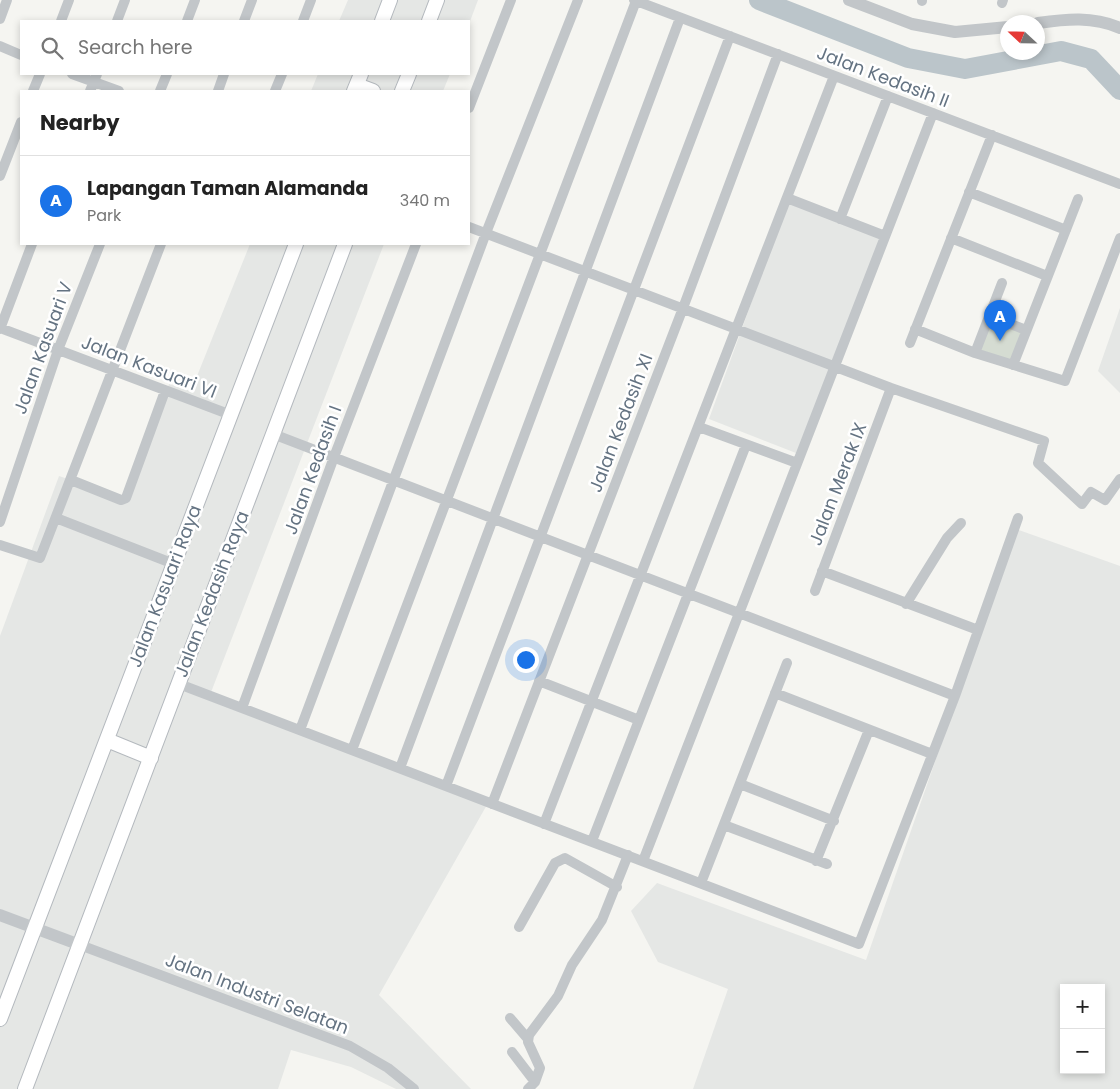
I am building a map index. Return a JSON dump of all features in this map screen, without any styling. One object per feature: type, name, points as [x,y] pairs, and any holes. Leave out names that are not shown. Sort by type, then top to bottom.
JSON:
[{"type":"main road","points":[[382,20],[390,0]]},
{"type":"main road","points":[[428,20],[437,0]]},
{"type":"main road","points":[[402,90],[409,75]]},
{"type":"main road","points":[[358,83],[371,90]]},
{"type":"main road","name":"Jalan Kasuari Raya","points":[[0,1019],[296,245]]},
{"type":"main road","name":"Jalan Kedasih Raya","points":[[25,1089],[344,245]]},
{"type":"main road","points":[[106,740],[151,758]]},
{"type":"street","points":[[0,19],[7,0]]},
{"type":"street","points":[[60,20],[69,0]]},
{"type":"street","points":[[117,20],[125,0]]},
{"type":"street","points":[[187,20],[195,0]]},
{"type":"street","points":[[244,20],[252,0]]},
{"type":"street","points":[[303,20],[311,0]]},
{"type":"street","points":[[470,105],[511,0]]},
{"type":"street","points":[[300,730],[486,233],[578,0]]},
{"type":"street","points":[[352,750],[635,0]]},
{"type":"street","name":"Jalan Kedasih II","points":[[635,0],[1120,184]]},
{"type":"street","points":[[849,0],[912,24],[955,32],[1000,27]]},
{"type":"street","points":[[400,768],[680,18]]},
{"type":"street","points":[[1045,22],[1088,19],[1110,23],[1120,28]]},
{"type":"street","points":[[446,786],[730,36]]},
{"type":"street","points":[[0,46],[20,54]]},
{"type":"street","name":"Jalan Kedasih XI","points":[[492,804],[683,308],[778,54]]},
{"type":"street","points":[[33,90],[40,75]]},
{"type":"street","points":[[75,75],[115,90]]},
{"type":"street","points":[[160,90],[167,75]]},
{"type":"street","points":[[218,90],[224,75]]},
{"type":"street","points":[[275,90],[282,75]]},
{"type":"street","points":[[544,824],[834,76]]},
{"type":"street","points":[[840,219],[888,96]]},
{"type":"street","points":[[643,861],[933,113]]},
{"type":"street","points":[[0,176],[20,125]]},
{"type":"street","points":[[910,343],[992,135]]},
{"type":"street","points":[[969,192],[1066,230]]},
{"type":"street","points":[[786,198],[886,236]]},
{"type":"street","points":[[1013,365],[1078,199]]},
{"type":"street","points":[[470,227],[891,388],[1044,441],[1038,463],[1082,504],[1091,492],[1105,500],[1120,480]]},
{"type":"street","points":[[951,238],[1047,276]]},
{"type":"street","points":[[915,329],[975,353],[1065,381],[1120,238]]},
{"type":"street","points":[[0,328],[32,245]]},
{"type":"street","name":"Jalan Kasuari V","points":[[0,522],[58,350],[100,245]]},
{"type":"street","points":[[0,545],[40,558],[72,480],[160,245]]},
{"type":"street","name":"Jalan Kedasih I","points":[[242,708],[334,457],[416,245]]},
{"type":"street","points":[[975,353],[1002,284]]},
{"type":"street","points":[[990,316],[1026,330]]},
{"type":"street","name":"Jalan Kasuari VI","points":[[0,328],[230,415]]},
{"type":"street","name":"Jalan Merak IX","points":[[815,591],[891,388]]},
{"type":"street","points":[[72,480],[121,500],[126,498],[165,391]]},
{"type":"street","points":[[699,427],[797,463]]},
{"type":"street","points":[[273,434],[955,696]]},
{"type":"street","points":[[592,842],[746,445]]},
{"type":"street","points":[[56,518],[174,564]]},
{"type":"street","points":[[179,684],[859,944],[955,696],[1018,518]]},
{"type":"street","points":[[906,604],[948,538],[960,523]]},
{"type":"street","points":[[822,572],[978,630]]},
{"type":"street","points":[[701,883],[787,663]]},
{"type":"street","points":[[539,681],[639,720]]},
{"type":"street","points":[[775,693],[932,754]]},
{"type":"street","points":[[816,861],[834,821],[869,730]]},
{"type":"street","points":[[740,784],[834,821]]},
{"type":"street","points":[[724,825],[827,864]]},
{"type":"street","points":[[528,1039],[558,996],[572,966],[602,920],[617,887],[628,855]]},
{"type":"street","points":[[519,927],[555,863],[565,858],[617,887]]},
{"type":"street","points":[[0,915],[80,945]]},
{"type":"street","name":"Jalan Industri Selatan","points":[[80,945],[350,1046],[388,1068],[414,1089]]},
{"type":"street","points":[[510,1018],[528,1039],[540,1068],[532,1085]]},
{"type":"street","points":[[512,1052],[532,1085]]},
{"type":"shaded area","points":[[348,0],[478,0],[470,21],[339,20]]},
{"type":"shaded area","points":[[318,75],[450,75],[443,90],[311,90]]},
{"type":"shaded area","points":[[788,202],[882,238],[796,453],[709,419]]},
{"type":"shaded area","points":[[250,245],[384,245],[208,700],[488,803],[379,995],[471,1089],[396,1089],[351,1067],[291,1050],[278,1089],[0,1089],[0,636],[59,476],[126,499],[169,384],[191,391]]},
{"type":"shaded area","points":[[1120,308],[1120,393],[1098,371]]},
{"type":"shaded area","points":[[991,319],[1023,331],[1010,364],[977,352]]},
{"type":"shaded area","points":[[1016,529],[1120,566],[1120,1089],[693,1089],[728,989],[658,962],[631,911],[657,883],[866,960]]},
{"type":"waterway","points":[[759,0],[908,58],[965,69],[1061,51],[1091,59],[1120,90]]},
{"type":"place","name":"Lapangan Taman Alamanda","points":[[1000,341]]}]
